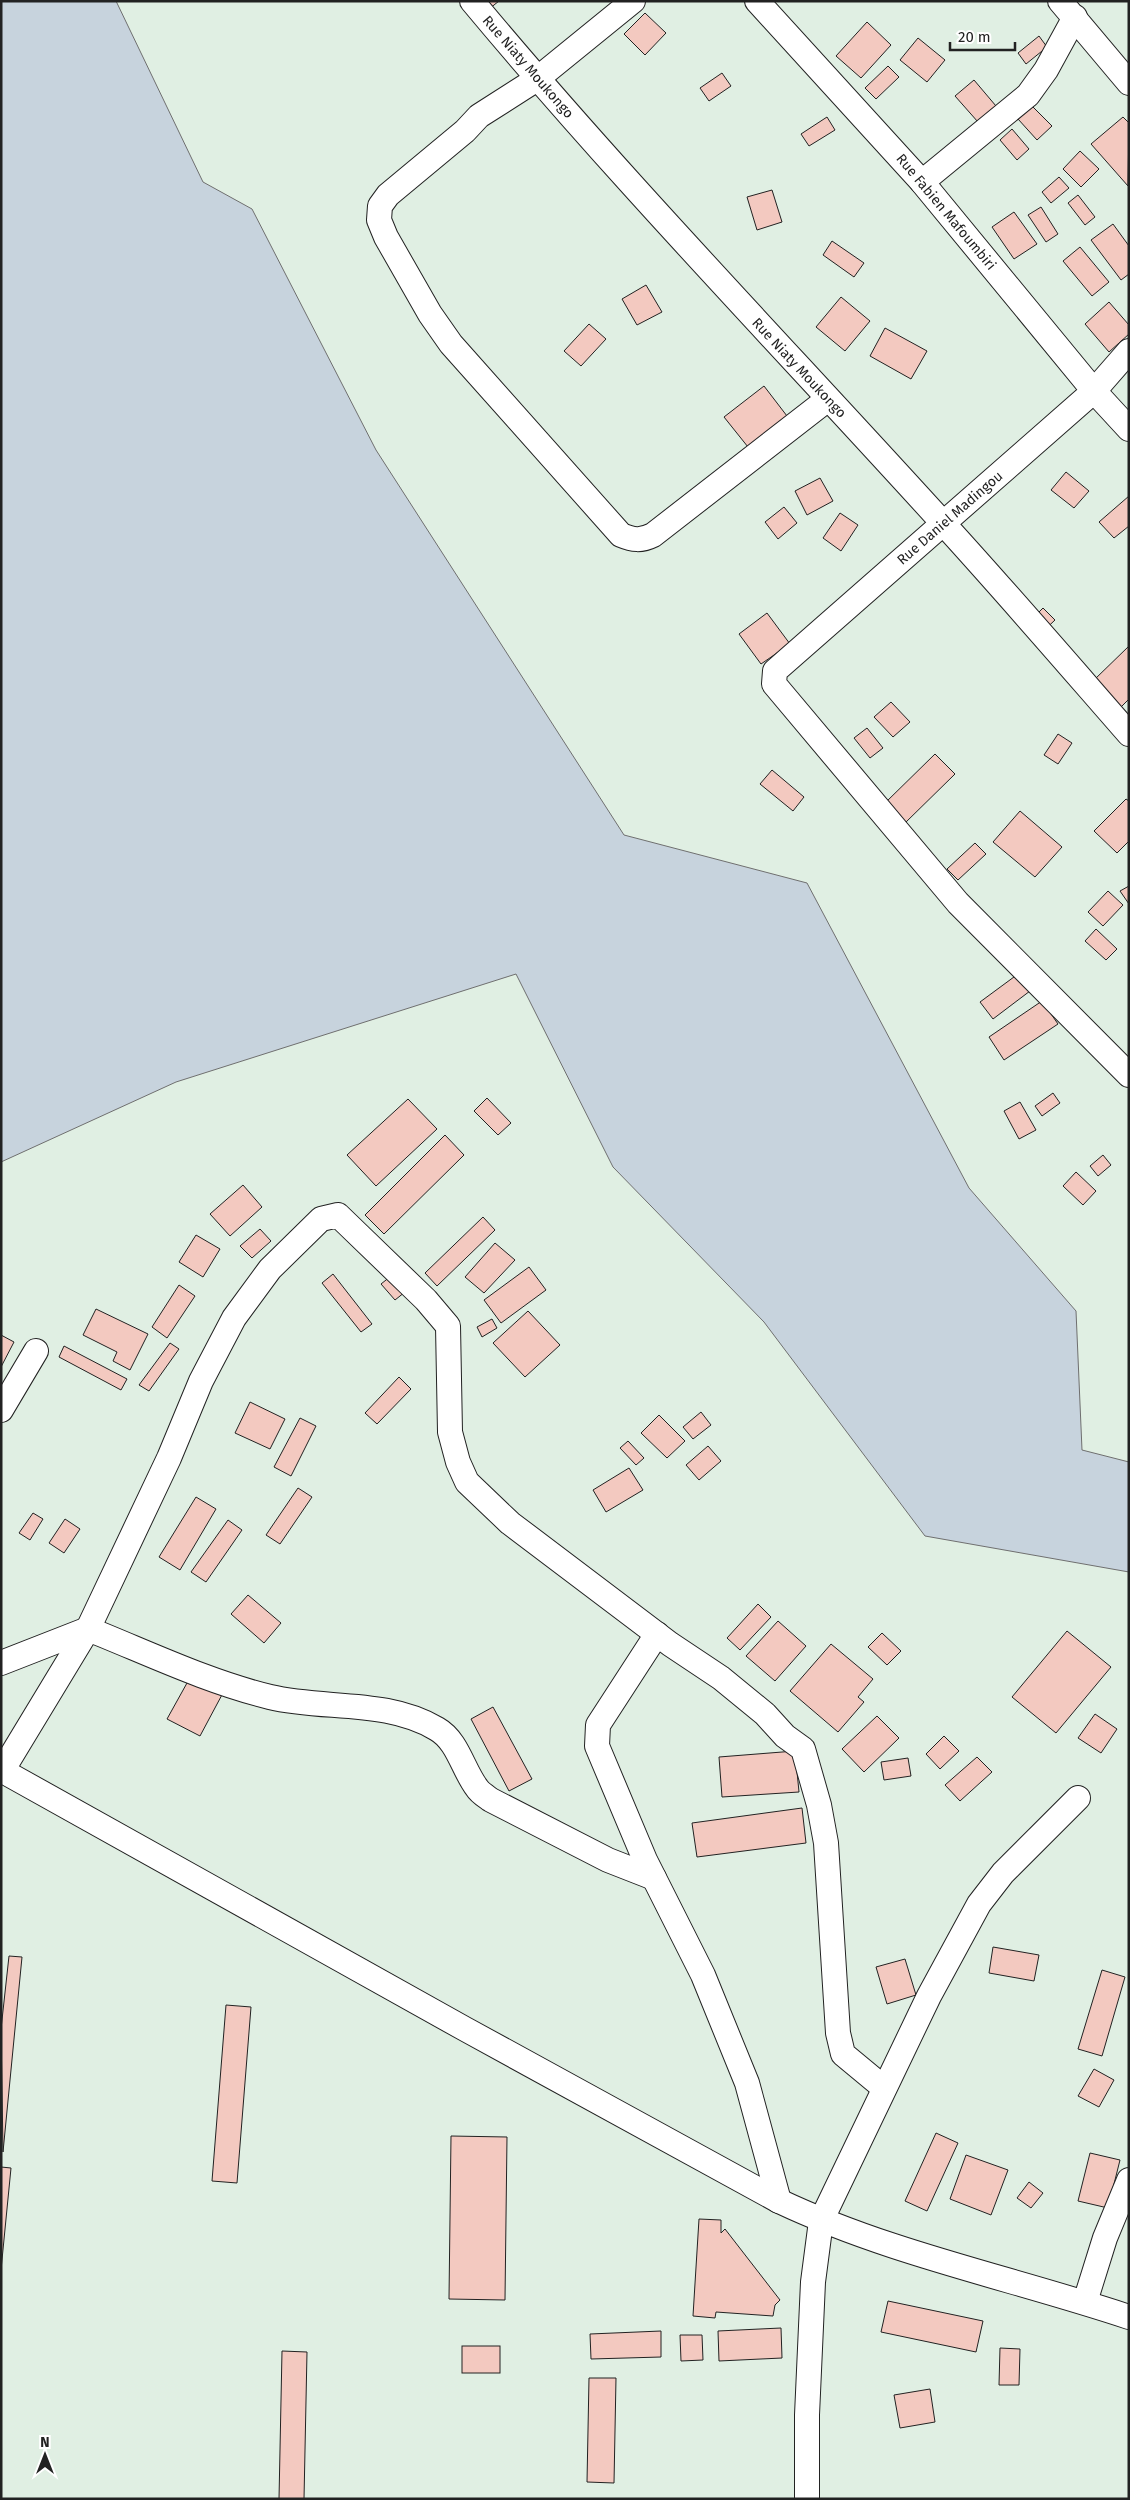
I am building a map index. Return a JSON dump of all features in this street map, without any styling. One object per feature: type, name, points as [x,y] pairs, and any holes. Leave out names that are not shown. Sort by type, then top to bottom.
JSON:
[{"type":"street","name":"Rue Niaty Moukongo","points":[[472,1],[537,79],[703,264],[943,523],[1129,734]]},
{"type":"street","points":[[633,1],[537,79],[479,116],[465,131],[388,195],[380,206],[379,220],[386,237],[430,314],[451,344],[621,535],[634,540],[643,540],[653,535],[828,399]]},
{"type":"street","name":"Rue Fabien Mafoumbiri","points":[[757,1],[922,182],[1094,391],[1129,429]]},
{"type":"street","points":[[922,182],[1028,95],[1046,70],[1068,9]]},
{"type":"street","points":[[1068,9],[1129,83]]},
{"type":"street","name":"Rue Daniel Madingou","points":[[1129,351],[1094,391],[775,671],[774,684],[958,903],[1129,1075]]},
{"type":"street","points":[[884,2088],[843,2054],[838,2033],[826,1843],[819,1805],[803,1749],[785,1736],[765,1714],[721,1678],[657,1634],[510,1523],[467,1482],[458,1462],[450,1432],[448,1326],[426,1300],[338,1215],[322,1219],[270,1269],[234,1318],[201,1381],[169,1458],[88,1629],[2,1770],[465,2030],[779,2201],[821,2221],[926,2257],[1085,2302],[1129,2317]]},
{"type":"street","points":[[1,1410],[36,1351]]},
{"type":"street","points":[[1,1664],[88,1629],[235,1686],[269,1697],[294,1702],[365,1707],[404,1716],[438,1729],[456,1749],[477,1789],[492,1800],[608,1860],[654,1878]]},
{"type":"street","points":[[657,1634],[598,1725],[597,1746],[654,1878],[703,1975],[747,2083],[779,2201]]},
{"type":"street","points":[[807,2499],[807,2415],[813,2282],[821,2221],[929,1996],[979,1904],[1003,1873],[1078,1798]]},
{"type":"street","points":[[1085,2302],[1105,2238],[1129,2180]]},
{"type":"green space","points":[[1,1],[1129,1],[1129,2499],[1,2499]]},
{"type":"shaded area","points":[[1,1],[116,1],[203,182],[252,209],[376,450],[624,835],[807,883],[969,1188],[1076,1311],[1082,1450],[1129,1462],[1129,1572],[925,1536],[764,1322],[613,1167],[516,974],[176,1082],[1,1162]]},
{"type":"building","points":[[483,1],[499,1],[489,9]]},
{"type":"building","points":[[645,13],[666,33],[645,55],[624,34]]},
{"type":"building","points":[[867,22],[891,45],[861,78],[836,56]]},
{"type":"building","points":[[1039,36],[1047,47],[1026,64],[1018,53]]},
{"type":"building","points":[[918,38],[945,60],[927,82],[900,60]]},
{"type":"building","points":[[888,66],[899,77],[876,99],[865,88]]},
{"type":"building","points":[[722,73],[731,86],[709,101],[700,88]]},
{"type":"building","points":[[974,80],[996,106],[978,122],[955,96]]},
{"type":"building","points":[[1032,106],[1052,126],[1037,140],[1018,119]]},
{"type":"building","points":[[827,117],[835,130],[809,146],[801,134]]},
{"type":"building","points":[[1123,117],[1129,123],[1128,186],[1091,144]]},
{"type":"building","points":[[1012,129],[1029,149],[1017,160],[1000,140]]},
{"type":"building","points":[[1080,151],[1099,169],[1081,187],[1063,169]]},
{"type":"building","points":[[1059,177],[1069,188],[1051,203],[1042,192]]},
{"type":"building","points":[[772,190],[782,222],[757,230],[747,197]]},
{"type":"building","points":[[1078,195],[1095,217],[1085,225],[1068,203]]},
{"type":"building","points":[[1041,207],[1058,234],[1046,242],[1028,215]]},
{"type":"building","points":[[1014,212],[1037,244],[1014,259],[992,227]]},
{"type":"building","points":[[1113,224],[1129,246],[1129,274],[1121,280],[1091,240]]},
{"type":"building","points":[[832,241],[864,263],[854,277],[823,255]]},
{"type":"building","points":[[1080,247],[1109,282],[1092,296],[1063,261]]},
{"type":"building","points":[[646,285],[662,312],[637,325],[622,299]]},
{"type":"building","points":[[841,297],[870,321],[845,351],[816,327]]},
{"type":"building","points":[[1109,302],[1129,325],[1129,334],[1109,352],[1085,324]]},
{"type":"building","points":[[589,324],[606,339],[581,366],[564,351]]},
{"type":"building","points":[[885,328],[927,351],[911,379],[870,356]]},
{"type":"building","points":[[764,386],[787,416],[748,447],[724,417]]},
{"type":"building","points":[[1066,472],[1089,491],[1074,508],[1051,490]]},
{"type":"building","points":[[820,478],[833,501],[807,515],[795,491]]},
{"type":"building","points":[[1129,496],[1129,526],[1114,538],[1099,522]]},
{"type":"building","points":[[784,507],[797,523],[778,539],[765,522]]},
{"type":"building","points":[[840,513],[858,525],[841,551],[823,538]]},
{"type":"building","points":[[1043,608],[1055,620],[1037,637],[1026,625]]},
{"type":"building","points":[[767,613],[790,644],[761,664],[739,634]]},
{"type":"building","points":[[1129,646],[1129,699],[1121,707],[1094,680]]},
{"type":"building","points":[[891,702],[910,722],[893,737],[874,717]]},
{"type":"building","points":[[867,728],[883,748],[870,758],[854,738]]},
{"type":"building","points":[[1058,734],[1072,743],[1058,764],[1044,755]]},
{"type":"building","points":[[935,754],[955,774],[904,824],[884,804]]},
{"type":"building","points":[[772,770],[804,797],[793,811],[760,784]]},
{"type":"building","points":[[1126,799],[1129,801],[1129,841],[1117,853],[1094,831]]},
{"type":"building","points":[[1020,811],[1062,847],[1035,877],[993,842]]},
{"type":"building","points":[[975,843],[986,854],[958,880],[947,869]]},
{"type":"building","points":[[1129,886],[1129,904],[1120,891]]},
{"type":"building","points":[[1108,891],[1123,905],[1103,926],[1088,912]]},
{"type":"building","points":[[1096,929],[1117,949],[1106,960],[1085,941]]},
{"type":"building","points":[[1018,974],[1030,991],[993,1019],[980,1002]]},
{"type":"building","points":[[1042,1001],[1058,1024],[1004,1060],[989,1037]]},
{"type":"building","points":[[1053,1093],[1060,1103],[1042,1116],[1035,1106]]},
{"type":"building","points":[[487,1098],[511,1123],[498,1135],[474,1111]]},
{"type":"building","points":[[408,1099],[437,1129],[376,1186],[347,1155]]},
{"type":"building","points":[[1020,1102],[1036,1130],[1019,1139],[1004,1111]]},
{"type":"building","points":[[445,1135],[464,1155],[384,1234],[365,1215]]},
{"type":"building","points":[[1103,1155],[1111,1165],[1098,1176],[1090,1166]]},
{"type":"building","points":[[1076,1172],[1096,1191],[1083,1205],[1063,1186]]},
{"type":"building","points":[[243,1185],[262,1207],[230,1236],[210,1214]]},
{"type":"building","points":[[483,1217],[495,1230],[437,1286],[425,1273]]},
{"type":"building","points":[[260,1229],[271,1241],[252,1258],[240,1246]]},
{"type":"building","points":[[196,1235],[220,1249],[203,1277],[179,1262]]},
{"type":"building","points":[[495,1243],[515,1260],[484,1293],[465,1277]]},
{"type":"building","points":[[529,1267],[546,1290],[501,1323],[484,1300]]},
{"type":"building","points":[[333,1274],[372,1324],[361,1332],[322,1283]]},
{"type":"building","points":[[391,1276],[405,1292],[395,1300],[381,1284]]},
{"type":"building","points":[[179,1285],[195,1296],[167,1338],[152,1327]]},
{"type":"building","points":[[96,1309],[148,1334],[130,1370],[113,1361],[117,1352],[83,1335]]},
{"type":"building","points":[[528,1311],[560,1345],[525,1377],[493,1343]]},
{"type":"building","points":[[492,1319],[497,1328],[482,1337],[477,1327]]},
{"type":"building","points":[[1,1335],[14,1342],[1,1367]]},
{"type":"building","points":[[170,1343],[179,1349],[149,1391],[139,1385]]},
{"type":"building","points":[[64,1346],[127,1379],[121,1390],[59,1357]]},
{"type":"building","points":[[399,1377],[411,1389],[377,1424],[365,1413]]},
{"type":"building","points":[[250,1402],[285,1419],[270,1449],[235,1433]]},
{"type":"building","points":[[701,1412],[711,1425],[693,1439],[683,1427]]},
{"type":"building","points":[[659,1415],[685,1441],[667,1458],[641,1433]]},
{"type":"building","points":[[300,1418],[316,1426],[291,1476],[274,1467]]},
{"type":"building","points":[[628,1441],[644,1458],[636,1465],[620,1448]]},
{"type":"building","points":[[708,1446],[721,1461],[699,1480],[686,1465]]},
{"type":"building","points":[[629,1468],[643,1490],[606,1512],[593,1490]]},
{"type":"building","points":[[298,1488],[312,1497],[280,1544],[266,1535]]},
{"type":"building","points":[[196,1497],[216,1509],[180,1570],[159,1557]]},
{"type":"building","points":[[33,1513],[43,1519],[30,1540],[19,1533]]},
{"type":"building","points":[[65,1519],[80,1529],[64,1553],[49,1543]]},
{"type":"building","points":[[228,1520],[242,1530],[206,1582],[191,1572]]},
{"type":"building","points":[[248,1595],[281,1623],[264,1643],[231,1614]]},
{"type":"building","points":[[758,1604],[771,1617],[740,1650],[727,1638]]},
{"type":"building","points":[[778,1621],[806,1646],[775,1681],[746,1656]]},
{"type":"building","points":[[1067,1631],[1111,1667],[1056,1733],[1012,1697]]},
{"type":"building","points":[[882,1633],[901,1651],[887,1665],[868,1647]]},
{"type":"building","points":[[831,1644],[873,1679],[858,1697],[864,1702],[838,1732],[790,1691]]},
{"type":"building","points":[[192,1674],[224,1691],[200,1736],[167,1719]]},
{"type":"building","points":[[493,1707],[532,1779],[509,1791],[471,1719]]},
{"type":"building","points":[[1095,1714],[1117,1729],[1101,1753],[1078,1738]]},
{"type":"building","points":[[877,1716],[899,1738],[864,1772],[842,1749]]},
{"type":"building","points":[[944,1736],[959,1751],[940,1769],[926,1754]]},
{"type":"building","points":[[795,1751],[799,1792],[722,1797],[719,1757]]},
{"type":"building","points":[[977,1757],[992,1772],[960,1801],[945,1785]]},
{"type":"building","points":[[908,1758],[911,1776],[884,1780],[881,1762]]},
{"type":"building","points":[[802,1808],[806,1843],[697,1857],[692,1823]]},
{"type":"building","points":[[993,1947],[1039,1955],[1034,1981],[989,1973]]},
{"type":"building","points":[[9,1956],[22,1957],[3,2152],[1,2029]]},
{"type":"building","points":[[905,1959],[916,1995],[887,2004],[876,1967]]},
{"type":"building","points":[[1102,1970],[1125,1977],[1102,2056],[1078,2049]]},
{"type":"building","points":[[226,2005],[251,2007],[237,2183],[212,2181]]},
{"type":"building","points":[[1094,2069],[1114,2080],[1099,2107],[1078,2096]]},
{"type":"building","points":[[936,2133],[958,2143],[927,2211],[905,2201]]},
{"type":"building","points":[[451,2136],[507,2137],[505,2300],[449,2299]]},
{"type":"building","points":[[1090,2153],[1120,2160],[1108,2208],[1078,2201]]},
{"type":"building","points":[[966,2155],[1008,2170],[991,2215],[950,2199]]},
{"type":"building","points":[[1,2167],[11,2168],[1,2270]]},
{"type":"building","points":[[1029,2182],[1043,2193],[1031,2208],[1017,2198]]},
{"type":"building","points":[[699,2219],[721,2220],[721,2233],[725,2229],[780,2300],[775,2305],[773,2316],[716,2312],[715,2318],[693,2316]]},
{"type":"building","points":[[888,2301],[983,2321],[976,2352],[881,2332]]},
{"type":"building","points":[[781,2328],[782,2358],[719,2361],[718,2331]]},
{"type":"building","points":[[661,2331],[661,2357],[591,2359],[590,2334]]},
{"type":"building","points":[[680,2335],[702,2335],[703,2360],[681,2361]]},
{"type":"building","points":[[462,2346],[500,2346],[500,2373],[462,2373]]},
{"type":"building","points":[[1000,2348],[1020,2349],[1019,2385],[999,2385]]},
{"type":"building","points":[[282,2351],[307,2352],[304,2499],[279,2499]]},
{"type":"building","points":[[589,2378],[616,2378],[614,2483],[587,2482]]},
{"type":"building","points":[[930,2389],[935,2422],[900,2428],[894,2395]]}]
